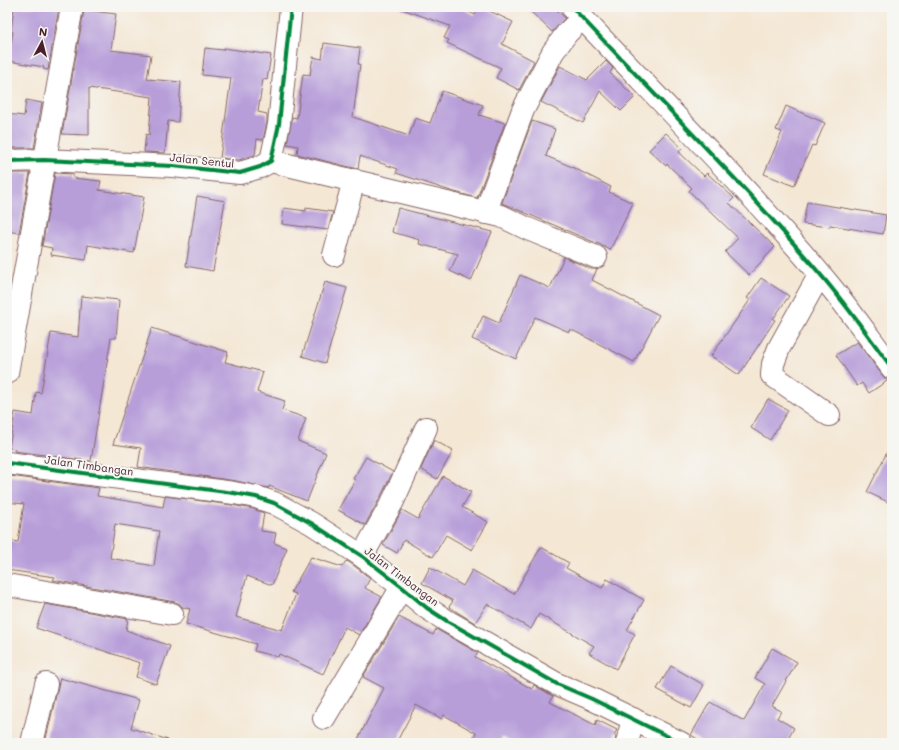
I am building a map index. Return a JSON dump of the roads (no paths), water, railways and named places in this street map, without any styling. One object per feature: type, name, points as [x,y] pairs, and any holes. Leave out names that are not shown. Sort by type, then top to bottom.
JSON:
[{"type":"street","points":[[7,373],[72,7]]},
{"type":"street","points":[[291,7],[279,124],[272,161],[501,216],[528,229],[596,257]]},
{"type":"street","points":[[485,213],[523,110],[553,52],[567,33],[577,12],[752,198],[820,274],[892,368]]},
{"type":"street","name":"Jalan Sentul","points":[[7,161],[44,160],[173,166],[240,173],[260,167],[272,161]]},
{"type":"street","points":[[334,255],[354,180]]},
{"type":"street","points":[[820,274],[779,348],[773,364],[772,375],[829,415]]},
{"type":"street","points":[[362,556],[393,501],[426,428]]},
{"type":"street","name":"Jalan Timbangan","points":[[7,463],[234,493],[274,503],[311,523],[362,556],[427,608],[460,629],[557,684],[592,698],[681,743]]},
{"type":"street","points":[[7,585],[172,614]]},
{"type":"street","points":[[324,718],[402,587]]},
{"type":"street","points":[[32,743],[46,684]]},
{"type":"street","points":[[627,743],[633,719]]}]
